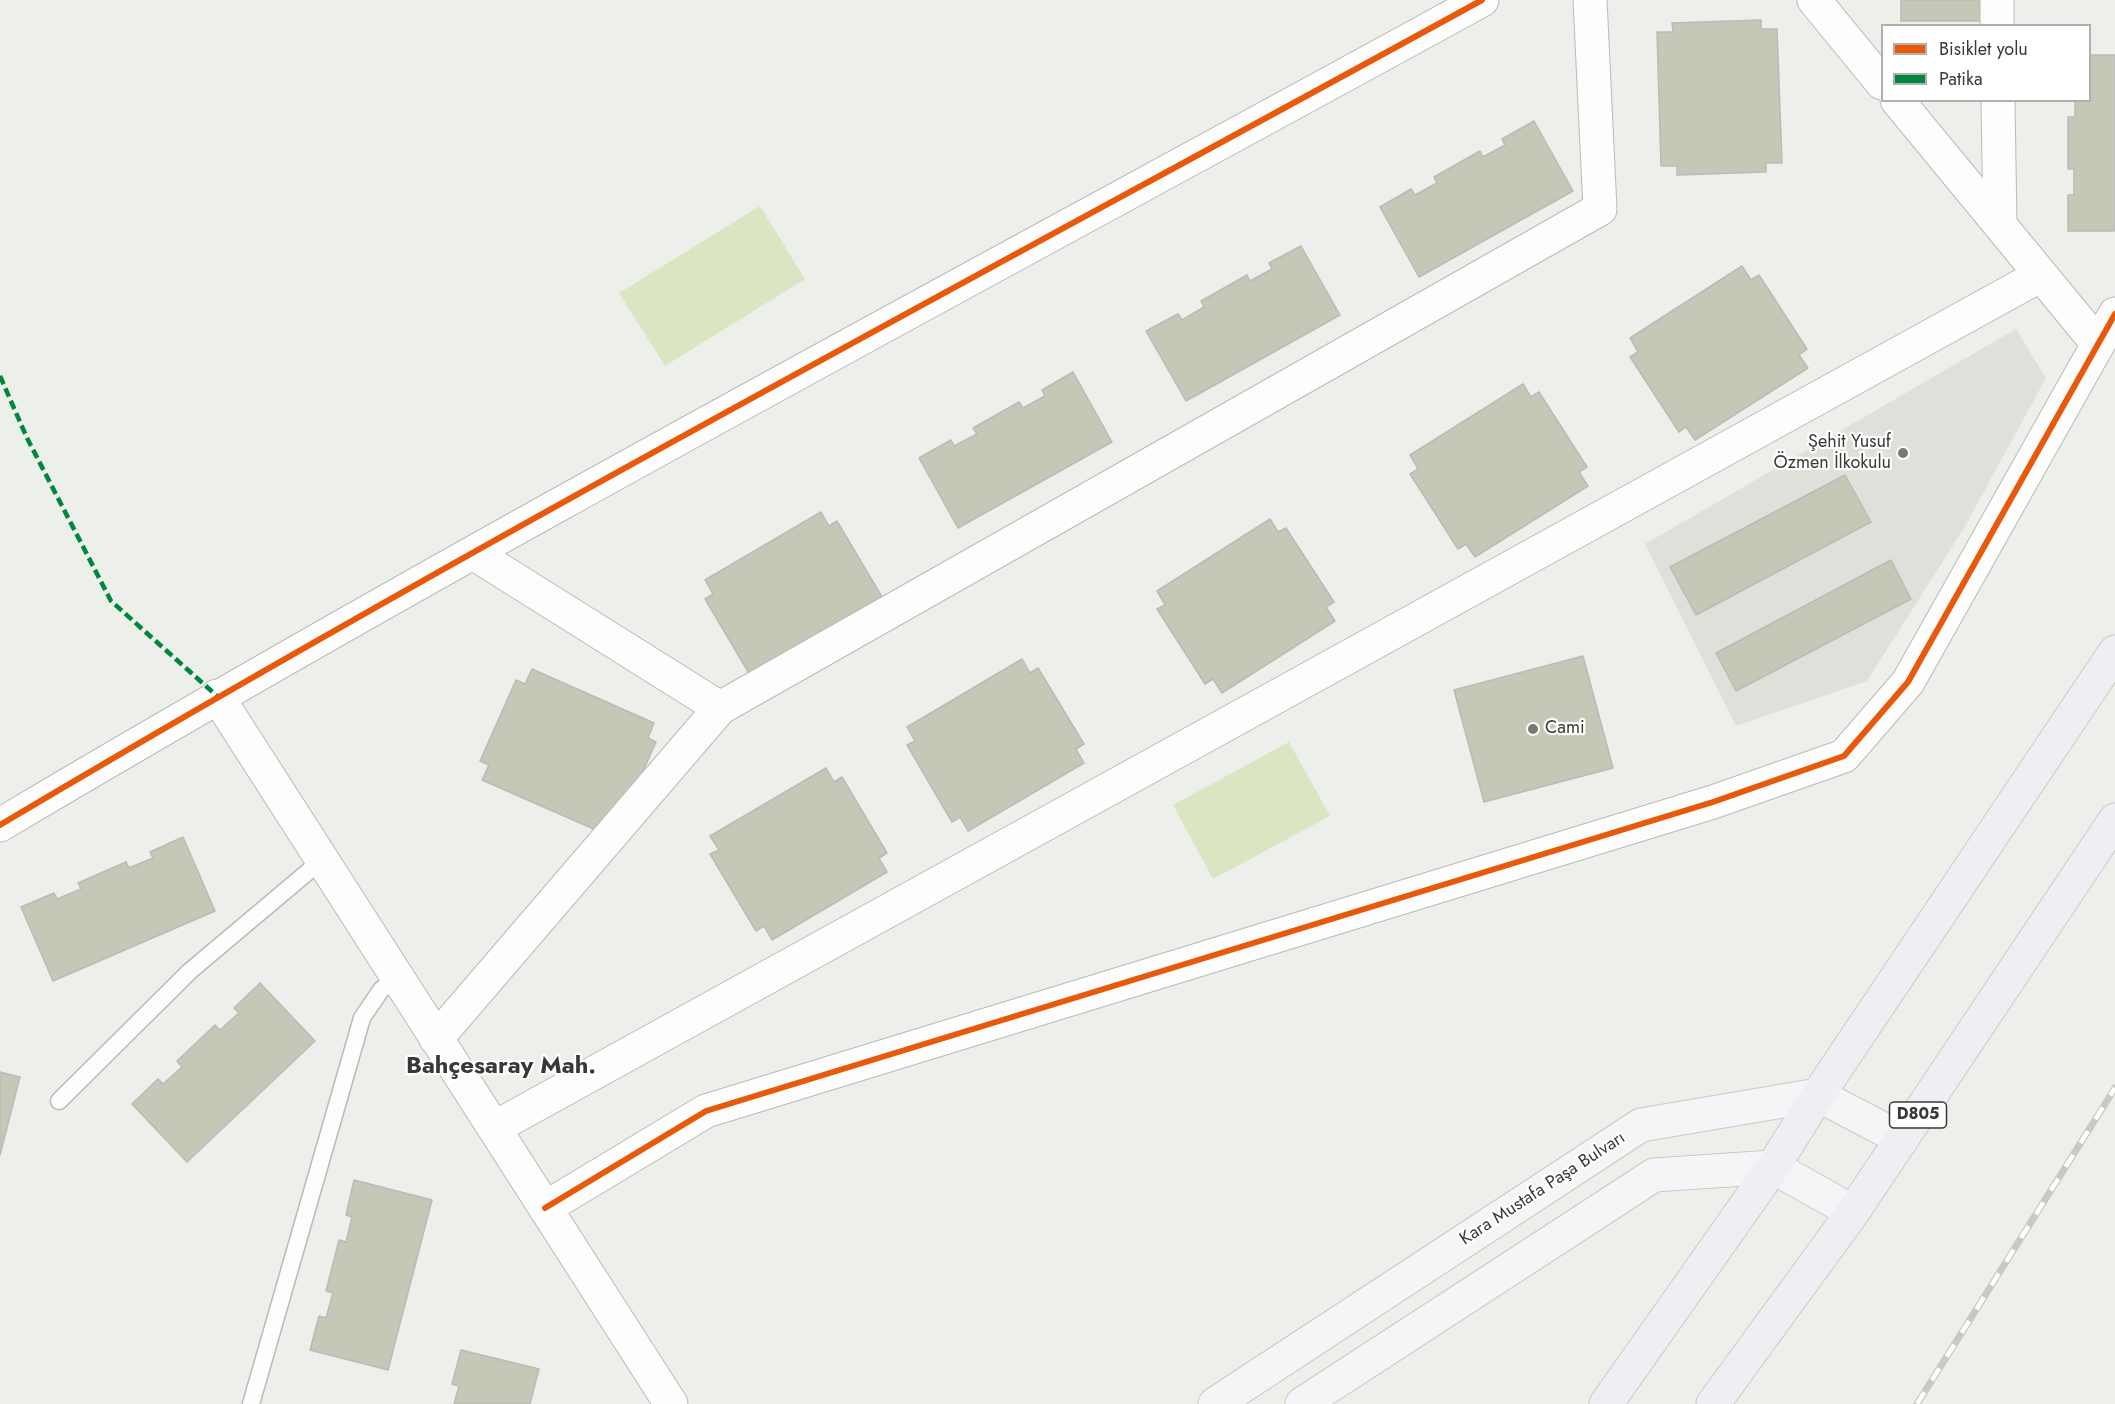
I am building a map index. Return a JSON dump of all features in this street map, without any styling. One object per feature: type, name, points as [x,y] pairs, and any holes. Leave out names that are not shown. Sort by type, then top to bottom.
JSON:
[{"type":"highway","points":[[1606,1404],[1773,1167],[1818,1095],[2115,652]]},
{"type":"highway","name":"D805","points":[[1713,1404],[1853,1212],[2115,820]]},
{"type":"main road","points":[[1818,1095],[1902,1139]]},
{"type":"main road","name":"Kara Mustafa Paşa Bulvarı","points":[[1215,1404],[1641,1125],[1818,1095]]},
{"type":"main road","points":[[1302,1404],[1654,1174],[1773,1167],[1853,1212]]},
{"type":"street","points":[[0,825],[217,696],[473,553],[1482,0]]},
{"type":"street","points":[[436,1039],[720,708],[1600,209],[1590,0]]},
{"type":"street","points":[[1814,0],[1881,82]]},
{"type":"street","points":[[1997,0],[1997,24]]},
{"type":"street","points":[[1899,102],[2098,344]]},
{"type":"street","points":[[1998,102],[2000,225]]},
{"type":"street","points":[[494,1128],[2041,275]]},
{"type":"street","points":[[545,1208],[706,1112],[1713,802],[1844,756],[1908,682],[2115,314]]},
{"type":"street","points":[[473,553],[720,708]]},
{"type":"street","points":[[217,696],[670,1404]]},
{"type":"lane","points":[[59,1101],[190,971],[322,860]]},
{"type":"lane","points":[[251,1404],[362,1017],[381,990],[396,978]]},
{"type":"shaded area","name":"Şehit Yusuf Özmen İlkokulu","points":[[2016,329],[2046,378],[1964,528],[1867,681],[1736,726],[1645,544]]},
{"type":"green space","points":[[760,206],[805,279],[665,366],[619,293]]},
{"type":"green space","points":[[1289,742],[1330,816],[1213,879],[1173,805]]},
{"type":"building","points":[[1901,0],[1981,0],[1981,21],[1901,21]]},
{"type":"building","points":[[1761,20],[1761,29],[1777,29],[1782,163],[1766,163],[1766,172],[1677,175],[1677,166],[1661,166],[1657,32],[1673,32],[1672,23]]},
{"type":"building","points":[[2091,55],[2115,55],[2115,231],[2068,231],[2068,195],[2074,195],[2074,169],[2068,169],[2068,117],[2075,117],[2075,102],[2091,102]]},
{"type":"building","points":[[1534,121],[1573,191],[1419,277],[1380,207],[1411,189],[1415,195],[1437,183],[1434,177],[1480,151],[1483,157],[1505,145],[1502,139]]},
{"type":"building","points":[[1301,246],[1340,315],[1186,401],[1146,331],[1178,314],[1182,320],[1204,307],[1201,301],[1247,275],[1250,281],[1272,269],[1269,263]]},
{"type":"building","points":[[1742,266],[1751,280],[1759,275],[1807,349],[1799,355],[1808,368],[1695,440],[1686,427],[1679,432],[1630,357],[1638,352],[1630,338]]},
{"type":"building","points":[[1073,372],[1112,442],[958,528],[919,458],[951,440],[954,446],[977,434],[973,428],[1019,402],[1023,408],[1045,396],[1042,390]]},
{"type":"building","points":[[1523,384],[1531,397],[1539,392],[1587,467],[1579,472],[1588,486],[1475,557],[1466,544],[1458,549],[1410,474],[1418,469],[1410,455]]},
{"type":"building","points":[[1845,475],[1871,522],[1696,615],[1670,567]]},
{"type":"building","points":[[821,512],[829,526],[837,521],[882,597],[750,675],[705,599],[713,594],[705,580]]},
{"type":"building","points":[[1270,519],[1278,532],[1286,528],[1334,602],[1326,607],[1335,621],[1222,693],[1213,679],[1205,684],[1157,609],[1165,605],[1157,591]]},
{"type":"building","points":[[1891,560],[1911,599],[1736,691],[1716,653]]},
{"type":"building","name":"Cami","points":[[1583,656],[1613,768],[1484,802],[1454,690]]},
{"type":"building","points":[[1022,659],[1030,673],[1038,668],[1084,744],[1076,749],[1084,763],[968,831],[960,817],[952,822],[907,745],[915,741],[907,727]]},
{"type":"building","points":[[532,669],[654,723],[648,738],[656,742],[620,823],[605,834],[482,780],[489,765],[480,761],[516,680],[525,684]]},
{"type":"building","points":[[826,768],[834,782],[842,777],[887,853],[879,858],[887,872],[772,940],[764,926],[756,931],[710,854],[719,850],[710,836]]},
{"type":"building","points":[[183,837],[215,911],[53,981],[21,907],[54,893],[57,899],[81,889],[78,883],[126,862],[129,868],[153,858],[150,852]]},
{"type":"building","points":[[260,983],[315,1041],[187,1162],[132,1104],[158,1079],[163,1084],[182,1067],[177,1061],[215,1025],[220,1030],[239,1013],[234,1008]]},
{"type":"building","points":[[0,1072],[20,1077],[0,1155]]},
{"type":"building","points":[[354,1180],[432,1200],[388,1370],[310,1350],[319,1316],[326,1318],[333,1293],[326,1291],[339,1240],[346,1242],[352,1217],[346,1215]]},
{"type":"building","points":[[461,1350],[539,1369],[530,1404],[454,1404],[459,1386],[452,1384]]},
{"type":"railway","points":[[1917,1404],[2115,1088]]},
{"type":"marked path","points":[[0,376],[27,438],[111,601],[217,696]]},
{"type":"cycle path","points":[[0,825],[367,612],[737,406],[1482,0]]},
{"type":"cycle path","points":[[545,1208],[706,1111],[1713,802],[1844,756],[1908,682],[2115,314]]},
{"type":"place","name":"Şehit Yusuf Özmen İlkokulu","points":[[1903,453]]},
{"type":"place","name":"Cami","points":[[1533,729]]},
{"type":"district","name":"Bahçesaray Mah.","points":[[501,1067]]}]
